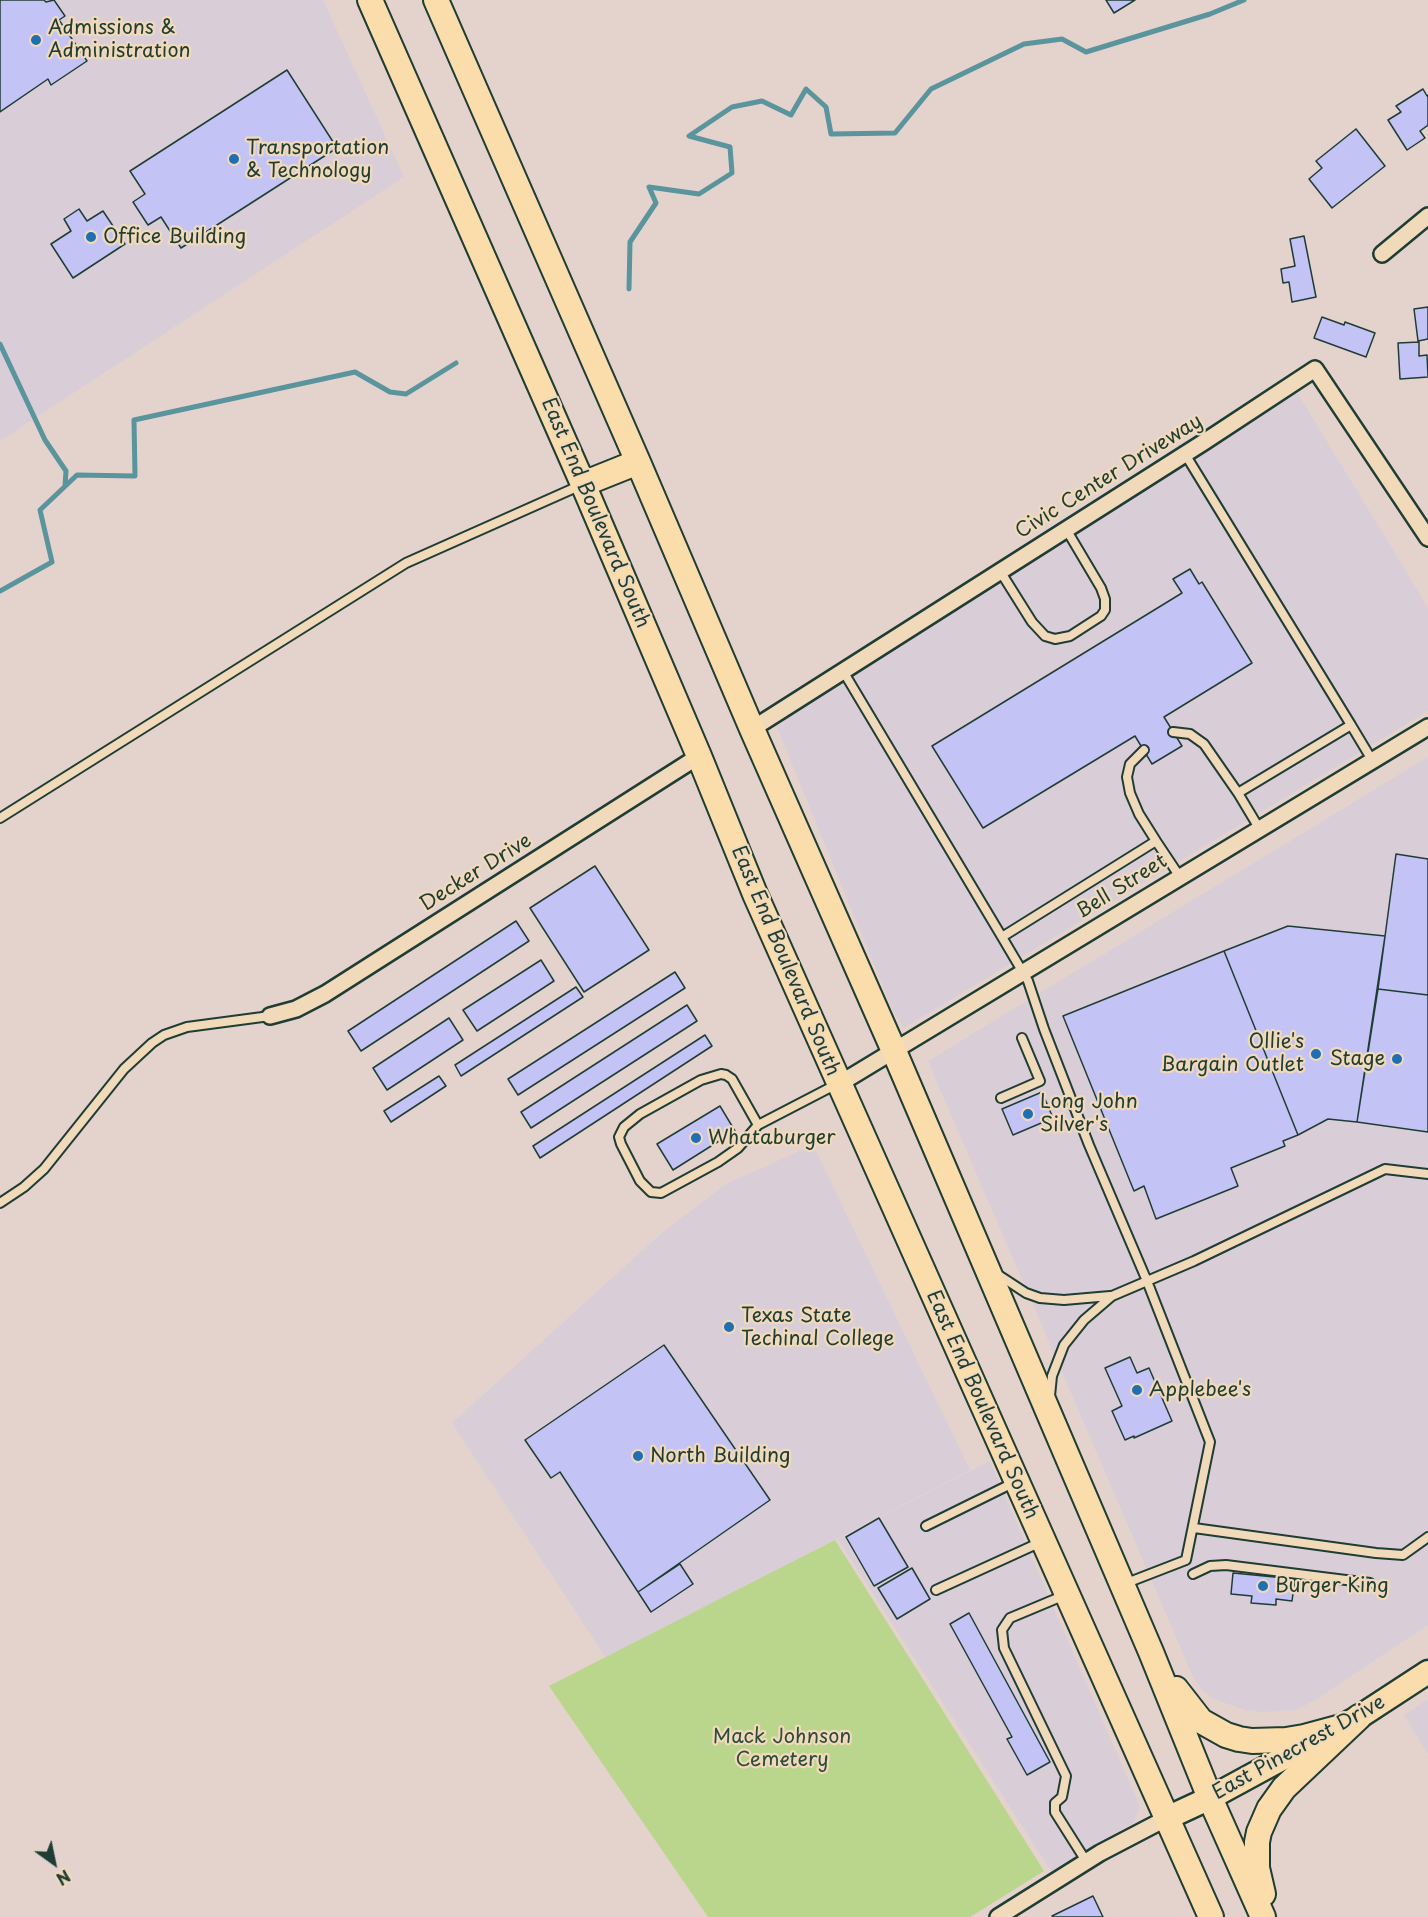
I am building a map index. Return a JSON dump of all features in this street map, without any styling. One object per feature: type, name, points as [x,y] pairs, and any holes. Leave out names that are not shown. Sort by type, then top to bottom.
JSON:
[{"type":"highway","name":"East End Boulevard South","points":[[370,0],[584,484],[755,894],[1210,1917]]},
{"type":"highway","points":[[436,0],[894,1051],[1151,1652],[1210,1798],[1263,1917]]},
{"type":"highway","points":[[584,484],[639,462]]},
{"type":"highway","points":[[1151,1652],[1192,1712],[1201,1721],[1226,1735],[1246,1740],[1269,1741],[1304,1737],[1350,1722]]},
{"type":"highway","points":[[1268,1917],[1256,1855],[1263,1821],[1284,1788],[1350,1722]]},
{"type":"main road","name":"East Pinecrest Drive","points":[[1167,1818],[1210,1798],[1350,1722],[1428,1672]]},
{"type":"street","points":[[1382,254],[1428,216]]},
{"type":"street","name":"Civic Center Driveway","points":[[752,729],[1316,369],[1428,538]]},
{"type":"street","name":"Bell Street","points":[[839,1084],[1428,727]]},
{"type":"street","name":"Decker Drive","points":[[270,1016],[296,1009],[325,994],[699,756]]},
{"type":"street","points":[[998,1917],[1086,1861],[1167,1818]]},
{"type":"lane","points":[[1185,454],[1372,760]]},
{"type":"lane","points":[[0,818],[406,562],[584,484]]},
{"type":"lane","points":[[1000,571],[1032,621],[1045,636],[1055,639],[1070,636],[1101,616],[1106,610],[1101,588],[1066,529]]},
{"type":"lane","points":[[843,671],[1028,981],[1089,1145],[1147,1281],[1210,1442],[1186,1560],[1122,1584]]},
{"type":"lane","points":[[1238,793],[1351,725]]},
{"type":"lane","points":[[1173,732],[1190,734],[1204,744],[1259,828]]},
{"type":"lane","points":[[1144,750],[1130,764],[1127,777],[1130,793],[1139,814],[1180,877]]},
{"type":"lane","points":[[1002,937],[1156,841]]},
{"type":"lane","points":[[0,1203],[24,1188],[44,1169],[124,1069],[152,1043],[164,1035],[187,1027],[270,1016]]},
{"type":"lane","points":[[1001,1098],[1040,1081],[1022,1038]]},
{"type":"lane","points":[[759,1125],[737,1085],[726,1075],[721,1074],[701,1080],[640,1114],[624,1127],[619,1137],[640,1181],[656,1194],[667,1191],[718,1162],[738,1148],[759,1125],[839,1084]]},
{"type":"lane","points":[[1048,1410],[1052,1376],[1064,1345],[1084,1320],[1112,1296],[1385,1169],[1428,1174]]},
{"type":"lane","points":[[987,1268],[1026,1293],[1040,1298],[1064,1300],[1112,1296]]},
{"type":"lane","points":[[926,1526],[1017,1481]]},
{"type":"lane","points":[[1194,1528],[1403,1555],[1428,1537]]},
{"type":"lane","points":[[936,1590],[1043,1541]]},
{"type":"lane","points":[[1193,1574],[1210,1566],[1226,1565],[1370,1583]]},
{"type":"lane","points":[[1066,1595],[1010,1618],[1002,1630],[1004,1647],[1066,1776],[1062,1797],[1055,1803],[1055,1812],[1086,1861]]},
{"type":"shaded area","points":[[0,0],[323,0],[404,177],[0,441]]},
{"type":"shaded area","points":[[1294,387],[1428,608],[1428,711],[904,1028],[893,1011],[769,708]]},
{"type":"shaded area","points":[[1428,757],[1428,1625],[1312,1702],[1295,1710],[1261,1712],[1245,1710],[1214,1699],[1202,1690],[1194,1679],[928,1061]]},
{"type":"shaded area","name":"Texas State Techinal College","points":[[813,1145],[970,1470],[606,1658],[452,1423],[664,1231],[726,1184]]},
{"type":"shaded area","points":[[990,1461],[1140,1807],[1133,1823],[1051,1871],[838,1539]]},
{"type":"shaded area","points":[[1428,1699],[1428,1754],[1404,1715]]},
{"type":"green space","name":"Mack Johnson Cemetery","points":[[835,1540],[1044,1871],[970,1917],[708,1917],[549,1686]]},
{"type":"building","name":"Admissions & Administration","points":[[0,0],[44,0],[46,2],[54,0],[65,16],[59,20],[87,61],[51,85],[48,79],[0,112]]},
{"type":"building","points":[[1106,0],[1135,0],[1114,13]]},
{"type":"building","name":"Transportation & Technology","points":[[287,70],[337,148],[181,248],[161,217],[148,225],[133,202],[145,194],[130,171]]},
{"type":"building","points":[[1423,89],[1428,95],[1428,125],[1420,131],[1425,138],[1407,150],[1388,120],[1401,112],[1396,106]]},
{"type":"building","points":[[1356,129],[1385,166],[1332,208],[1309,179],[1322,168],[1316,161]]},
{"type":"building","name":"Office Building","points":[[79,209],[87,221],[103,211],[125,244],[73,278],[51,244],[71,231],[64,219]]},
{"type":"building","points":[[1304,236],[1316,297],[1292,302],[1289,282],[1283,283],[1281,269],[1295,266],[1290,239]]},
{"type":"building","points":[[1428,307],[1428,339],[1418,341],[1414,309]]},
{"type":"building","points":[[1322,317],[1344,325],[1345,322],[1375,333],[1366,357],[1314,338]]},
{"type":"building","points":[[1419,342],[1419,356],[1427,355],[1428,377],[1400,379],[1398,343]]},
{"type":"building","points":[[1190,569],[1199,584],[1202,582],[1252,663],[1164,717],[1182,746],[1152,764],[1135,736],[983,828],[932,746],[1182,593],[1173,579]]},
{"type":"building","points":[[1396,854],[1428,859],[1428,995],[1378,989]]},
{"type":"building","points":[[595,866],[649,950],[584,992],[530,908]]},
{"type":"building","points":[[516,921],[529,941],[361,1051],[348,1031]]},
{"type":"building","name":"Ollie's Bargain Outlet","points":[[1288,926],[1385,936],[1357,1122],[1328,1119],[1298,1135],[1224,951]]},
{"type":"building","points":[[1224,951],[1298,1135],[1283,1141],[1285,1146],[1231,1168],[1238,1186],[1156,1219],[1144,1186],[1134,1191],[1063,1016]]},
{"type":"building","points":[[541,960],[554,981],[477,1031],[463,1010]]},
{"type":"building","points":[[675,972],[685,988],[518,1095],[508,1079]]},
{"type":"building","points":[[576,987],[583,997],[461,1076],[455,1065]]},
{"type":"building","name":"Stage","points":[[1378,989],[1428,995],[1428,1132],[1357,1122]]},
{"type":"building","points":[[687,1005],[697,1021],[531,1128],[521,1112]]},
{"type":"building","points":[[449,1018],[463,1040],[387,1090],[373,1068]]},
{"type":"building","points":[[705,1035],[712,1046],[540,1158],[533,1146]]},
{"type":"building","points":[[439,1076],[446,1086],[391,1122],[384,1111]]},
{"type":"building","name":"Long John Silver's","points":[[1042,1092],[1053,1118],[1013,1135],[1002,1109]]},
{"type":"building","name":"Whataburger","points":[[720,1106],[735,1131],[673,1170],[657,1144]]},
{"type":"building","name":"North Building","points":[[664,1345],[770,1500],[638,1592],[560,1472],[551,1478],[525,1440]]},
{"type":"building","name":"Applebee's","points":[[1130,1357],[1137,1373],[1149,1368],[1172,1421],[1125,1440],[1112,1411],[1122,1406],[1105,1368]]},
{"type":"building","points":[[879,1518],[908,1567],[874,1586],[846,1537]]},
{"type":"building","points":[[680,1564],[693,1584],[651,1612],[638,1592]]},
{"type":"building","points":[[912,1568],[930,1599],[897,1619],[878,1588]]},
{"type":"building","name":"Burger King","points":[[1233,1573],[1295,1579],[1292,1601],[1276,1599],[1276,1605],[1251,1603],[1252,1596],[1231,1594]]},
{"type":"building","points":[[969,1613],[1050,1762],[1027,1775],[1007,1739],[1012,1737],[950,1624]]},
{"type":"building","points":[[1093,1896],[1103,1917],[1052,1916]]},
{"type":"waterway","points":[[629,289],[630,242],[656,203],[649,187],[699,194],[732,173],[730,147],[689,136],[732,107],[762,101],[791,115],[806,89],[826,107],[831,134],[895,133],[931,89],[1024,44],[1062,39],[1086,52],[1210,14],[1244,0]]},
{"type":"waterway","points":[[0,344],[45,440],[66,471],[65,486]]},
{"type":"waterway","points":[[0,591],[52,562],[40,510],[77,475],[135,476],[134,420],[355,372],[390,392],[406,394],[456,363]]},
{"type":"place","name":"Admissions & Administration","points":[[36,40]]},
{"type":"place","name":"Transportation & Technology","points":[[234,159]]},
{"type":"place","name":"Office Building","points":[[91,237]]},
{"type":"place","name":"Ollie's Bargain Outlet","points":[[1316,1054]]},
{"type":"place","name":"Stage","points":[[1397,1059]]},
{"type":"place","name":"Long John Silver's","points":[[1028,1114]]},
{"type":"place","name":"Whataburger","points":[[696,1138]]},
{"type":"place","name":"Texas State Techinal College","points":[[729,1327]]},
{"type":"place","name":"Applebee's","points":[[1137,1390]]},
{"type":"place","name":"North Building","points":[[638,1456]]},
{"type":"place","name":"Burger King","points":[[1263,1586]]}]
